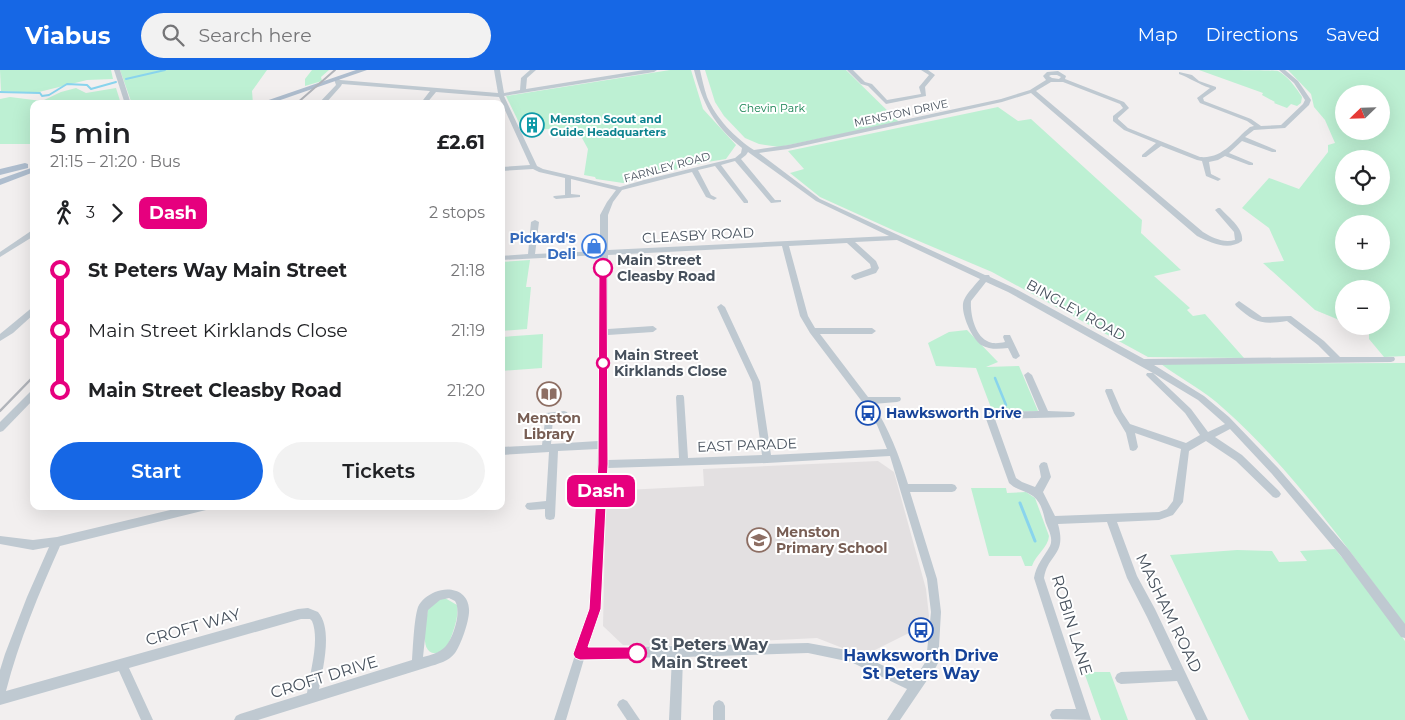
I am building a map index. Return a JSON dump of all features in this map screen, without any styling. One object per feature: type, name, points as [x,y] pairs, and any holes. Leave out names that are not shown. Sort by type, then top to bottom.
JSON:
[{"type":"main road","points":[[273,100],[364,70]]},
{"type":"main road","points":[[0,172],[30,165]]},
{"type":"main road","points":[[0,182],[30,171]]},
{"type":"street","points":[[118,70],[127,100]]},
{"type":"street","points":[[498,70],[502,100]]},
{"type":"street","points":[[523,91],[524,78],[533,70]]},
{"type":"street","points":[[335,81],[500,96],[654,70]]},
{"type":"street","points":[[697,70],[708,104],[721,123],[744,149],[744,154],[737,159],[773,202],[779,200]]},
{"type":"street","points":[[850,70],[863,83],[870,85],[886,102],[924,95],[922,87],[932,75],[924,70]]},
{"type":"street","points":[[1038,70],[1061,74],[1064,77],[1063,80]]},
{"type":"street","points":[[1047,73],[1046,76],[1050,80],[1063,80],[1122,103],[1126,108],[1115,117],[1116,123],[1126,129],[1205,160],[1217,159],[1252,128],[1283,127],[1306,105],[1308,100],[1300,87],[1282,70]]},
{"type":"street","points":[[1181,73],[1190,76],[1197,82],[1214,88],[1200,98],[1202,102],[1249,120],[1259,127]]},
{"type":"street","name":"MENSTON DRIVE","points":[[753,152],[788,147],[976,107],[1032,91],[1050,80]]},
{"type":"street","points":[[325,100],[339,85],[335,81]]},
{"type":"street","points":[[426,100],[434,90]]},
{"type":"street","points":[[1032,91],[1208,239],[1224,244],[1238,241],[1237,231],[1218,210]]},
{"type":"street","points":[[505,106],[534,167]]},
{"type":"street","points":[[1241,138],[1274,151]]},
{"type":"street","points":[[1144,156],[1160,143]]},
{"type":"street","name":"BINGLEY ROAD","points":[[744,149],[753,152],[818,200],[896,238],[986,277],[1186,387],[1231,425],[1275,470],[1345,553],[1405,633]]},
{"type":"street","points":[[1224,154],[1251,164]]},
{"type":"street","name":"FARNLEY ROAD","points":[[505,168],[534,167],[541,171],[608,184],[620,189],[646,180],[737,159]]},
{"type":"street","points":[[1205,160],[1208,175],[1218,179]]},
{"type":"street","points":[[717,164],[746,202]]},
{"type":"street","points":[[694,169],[708,196],[714,198]]},
{"type":"street","points":[[568,176],[568,196]]},
{"type":"street","points":[[560,720],[595,609],[603,464],[604,215],[610,202],[620,189]]},
{"type":"street","points":[[556,197],[578,196]]},
{"type":"street","points":[[531,256],[536,222]]},
{"type":"street","points":[[0,255],[30,236]]},
{"type":"street","name":"CLEASBY ROAD","points":[[505,258],[896,238]]},
{"type":"street","points":[[848,240],[873,263],[875,268],[873,271],[855,277]]},
{"type":"street","points":[[785,243],[804,316],[881,424],[905,488],[932,579],[936,612],[932,662],[893,720]]},
{"type":"street","points":[[986,277],[966,301],[968,312],[978,338],[982,342],[990,346],[1009,341],[1016,356]]},
{"type":"street","points":[[1239,304],[1263,322],[1288,318],[1321,343],[1338,360]]},
{"type":"street","points":[[721,307],[746,357],[756,382],[766,459]]},
{"type":"street","points":[[0,338],[30,313]]},
{"type":"street","points":[[604,332],[653,329]]},
{"type":"street","points":[[813,331],[872,331]]},
{"type":"street","points":[[1142,362],[1392,359]]},
{"type":"street","points":[[1028,375],[1045,415]]},
{"type":"street","points":[[1150,375],[1188,411],[1206,436],[1239,458],[1276,494]]},
{"type":"street","points":[[1109,391],[1118,413],[1128,427],[1132,437],[1132,446]]},
{"type":"street","points":[[0,428],[30,397]]},
{"type":"street","points":[[680,397],[684,462]]},
{"type":"street","points":[[866,401],[897,399]]},
{"type":"street","points":[[530,506],[550,510],[549,415],[564,414]]},
{"type":"street","points":[[1044,466],[1046,477],[1037,493],[1019,487],[1012,480],[989,416],[1071,414]]},
{"type":"street","points":[[1050,520],[1159,516],[1170,512],[1180,498],[1184,453],[1187,447],[1231,425]]},
{"type":"street","points":[[1128,427],[1187,447]]},
{"type":"street","points":[[505,451],[602,445]]},
{"type":"street","name":"EAST PARADE","points":[[603,464],[766,459],[893,452]]},
{"type":"street","points":[[905,488],[952,488]]},
{"type":"street","name":"ROBIN LANE","points":[[1037,493],[1043,499],[1057,540],[1040,570],[1039,578],[1084,717],[1056,716]]},
{"type":"street","points":[[0,540],[33,545],[57,542],[174,510]]},
{"type":"street","name":"MASHAM ROAD","points":[[1110,517],[1132,578],[1151,613],[1202,720]]},
{"type":"street","points":[[0,692],[7,662],[35,590],[57,542]]},
{"type":"street","name":"CROFT DRIVE","points":[[240,720],[312,698],[417,664],[443,655],[453,647],[464,611],[463,604],[454,595],[435,596],[426,602],[423,608],[417,664]]},
{"type":"street","name":"CROFT WAY","points":[[0,699],[298,614],[308,613],[316,616],[320,624],[312,698]]},
{"type":"street","points":[[580,654],[808,648],[852,657],[916,687]]},
{"type":"street","points":[[675,720],[678,652]]},
{"type":"street","points":[[122,665],[146,720]]},
{"type":"street","points":[[1121,678],[1180,675]]},
{"type":"street","points":[[623,705],[634,720]]},
{"type":"street","points":[[718,706],[719,720]]},
{"type":"shaded area","name":"Menston Primary School","points":[[878,461],[894,472],[926,589],[929,616],[927,624],[863,656],[817,638],[661,646],[623,645],[603,626],[606,491],[704,486],[703,469]]},
{"type":"green space","points":[[0,70],[111,70],[113,79],[87,80],[35,93],[1,91]]},
{"type":"green space","points":[[120,70],[267,70],[252,91],[253,100],[131,100]]},
{"type":"green space","points":[[312,70],[329,70],[321,77],[322,81],[305,86],[305,79]]},
{"type":"green space","points":[[670,70],[691,70],[703,109],[736,145],[726,159],[701,163],[623,183],[596,179],[595,177],[584,175],[588,149],[576,127],[523,131],[506,96]]},
{"type":"green space","name":"Chevin Park","points":[[705,70],[846,70],[899,122],[779,147],[759,144],[745,138],[724,116],[715,102]]},
{"type":"green space","points":[[1199,70],[1278,71],[1297,90],[1302,97],[1301,103],[1297,106],[1291,104],[1287,108],[1274,103],[1262,95],[1263,93]]},
{"type":"green space","points":[[1288,70],[1405,70],[1405,356],[1384,357],[1369,339],[1369,335],[1390,335],[1390,280],[1335,280],[1335,318],[1315,310],[1263,263],[1284,261],[1269,228],[1242,208],[1269,178],[1299,189],[1328,152],[1328,145],[1335,143],[1325,120],[1314,107],[1311,94]]},
{"type":"green space","points":[[76,88],[86,93],[116,88],[120,100],[44,100],[61,92]]},
{"type":"green space","points":[[10,97],[34,100],[30,100],[30,144],[0,144],[0,99]]},
{"type":"green space","points":[[998,107],[1018,121],[1031,119],[1142,220],[1141,233],[1181,270],[1154,276],[1190,308],[1187,310],[1193,316],[1205,314],[1244,358],[1148,357],[992,272],[820,197],[790,173],[804,169],[788,151]]},
{"type":"green space","points":[[530,260],[526,287],[531,287],[527,329],[505,331],[505,262]]},
{"type":"green space","points":[[967,330],[998,362],[986,367],[1019,366],[1038,411],[993,413],[976,368],[936,366],[928,343],[949,332]]},
{"type":"green space","points":[[543,334],[542,368],[505,371],[505,337]]},
{"type":"green space","points":[[1405,363],[1405,626],[1320,512],[1274,458],[1216,402],[1161,364]]},
{"type":"green space","points":[[971,488],[1006,488],[1007,493],[1026,492],[1035,498],[1049,536],[1032,566],[1025,566],[1021,556],[989,556]]},
{"type":"green space","points":[[1335,549],[1370,591],[1405,641],[1405,720],[1249,720],[1170,555],[1237,550],[1272,551],[1279,562],[1307,561],[1300,551]]},
{"type":"green space","points":[[445,598],[457,605],[455,626],[446,647],[437,653],[431,652],[425,642],[425,626],[429,605],[436,600]]},
{"type":"green space","points":[[1084,672],[1110,672],[1128,720],[1101,720]]},
{"type":"waterway","points":[[126,79],[165,70]]},
{"type":"waterway","points":[[0,92],[40,93],[42,96],[49,95],[67,84],[87,85],[91,89],[116,82]]},
{"type":"waterway","points":[[995,378],[1006,405]]},
{"type":"waterway","points":[[1020,503],[1035,541]]},
{"type":"railway","points":[[301,100],[335,70]]},
{"type":"railway","points":[[0,411],[30,380]]},
{"type":"bus line","name":"Dash","points":[[603,268],[603,464],[595,609],[580,654],[637,653]]},
{"type":"place","name":"Menston Scout and Guide Headquarters","points":[[532,125]]},
{"type":"place","name":"Pickard's Deli","points":[[594,246]]},
{"type":"place","name":"Main Street Cleasby Road","points":[[603,268]]},
{"type":"place","name":"Main Street Kirklands Close","points":[[603,363]]},
{"type":"place","name":"Menston Library","points":[[549,394]]},
{"type":"place","name":"Hawksworth Drive","points":[[868,413]]},
{"type":"place","name":"Menston Primary School","points":[[759,540]]},
{"type":"place","name":"Hawksworth Drive St Peters Way","points":[[921,630]]},
{"type":"place","name":"St Peters Way Main Street","points":[[637,653]]}]
